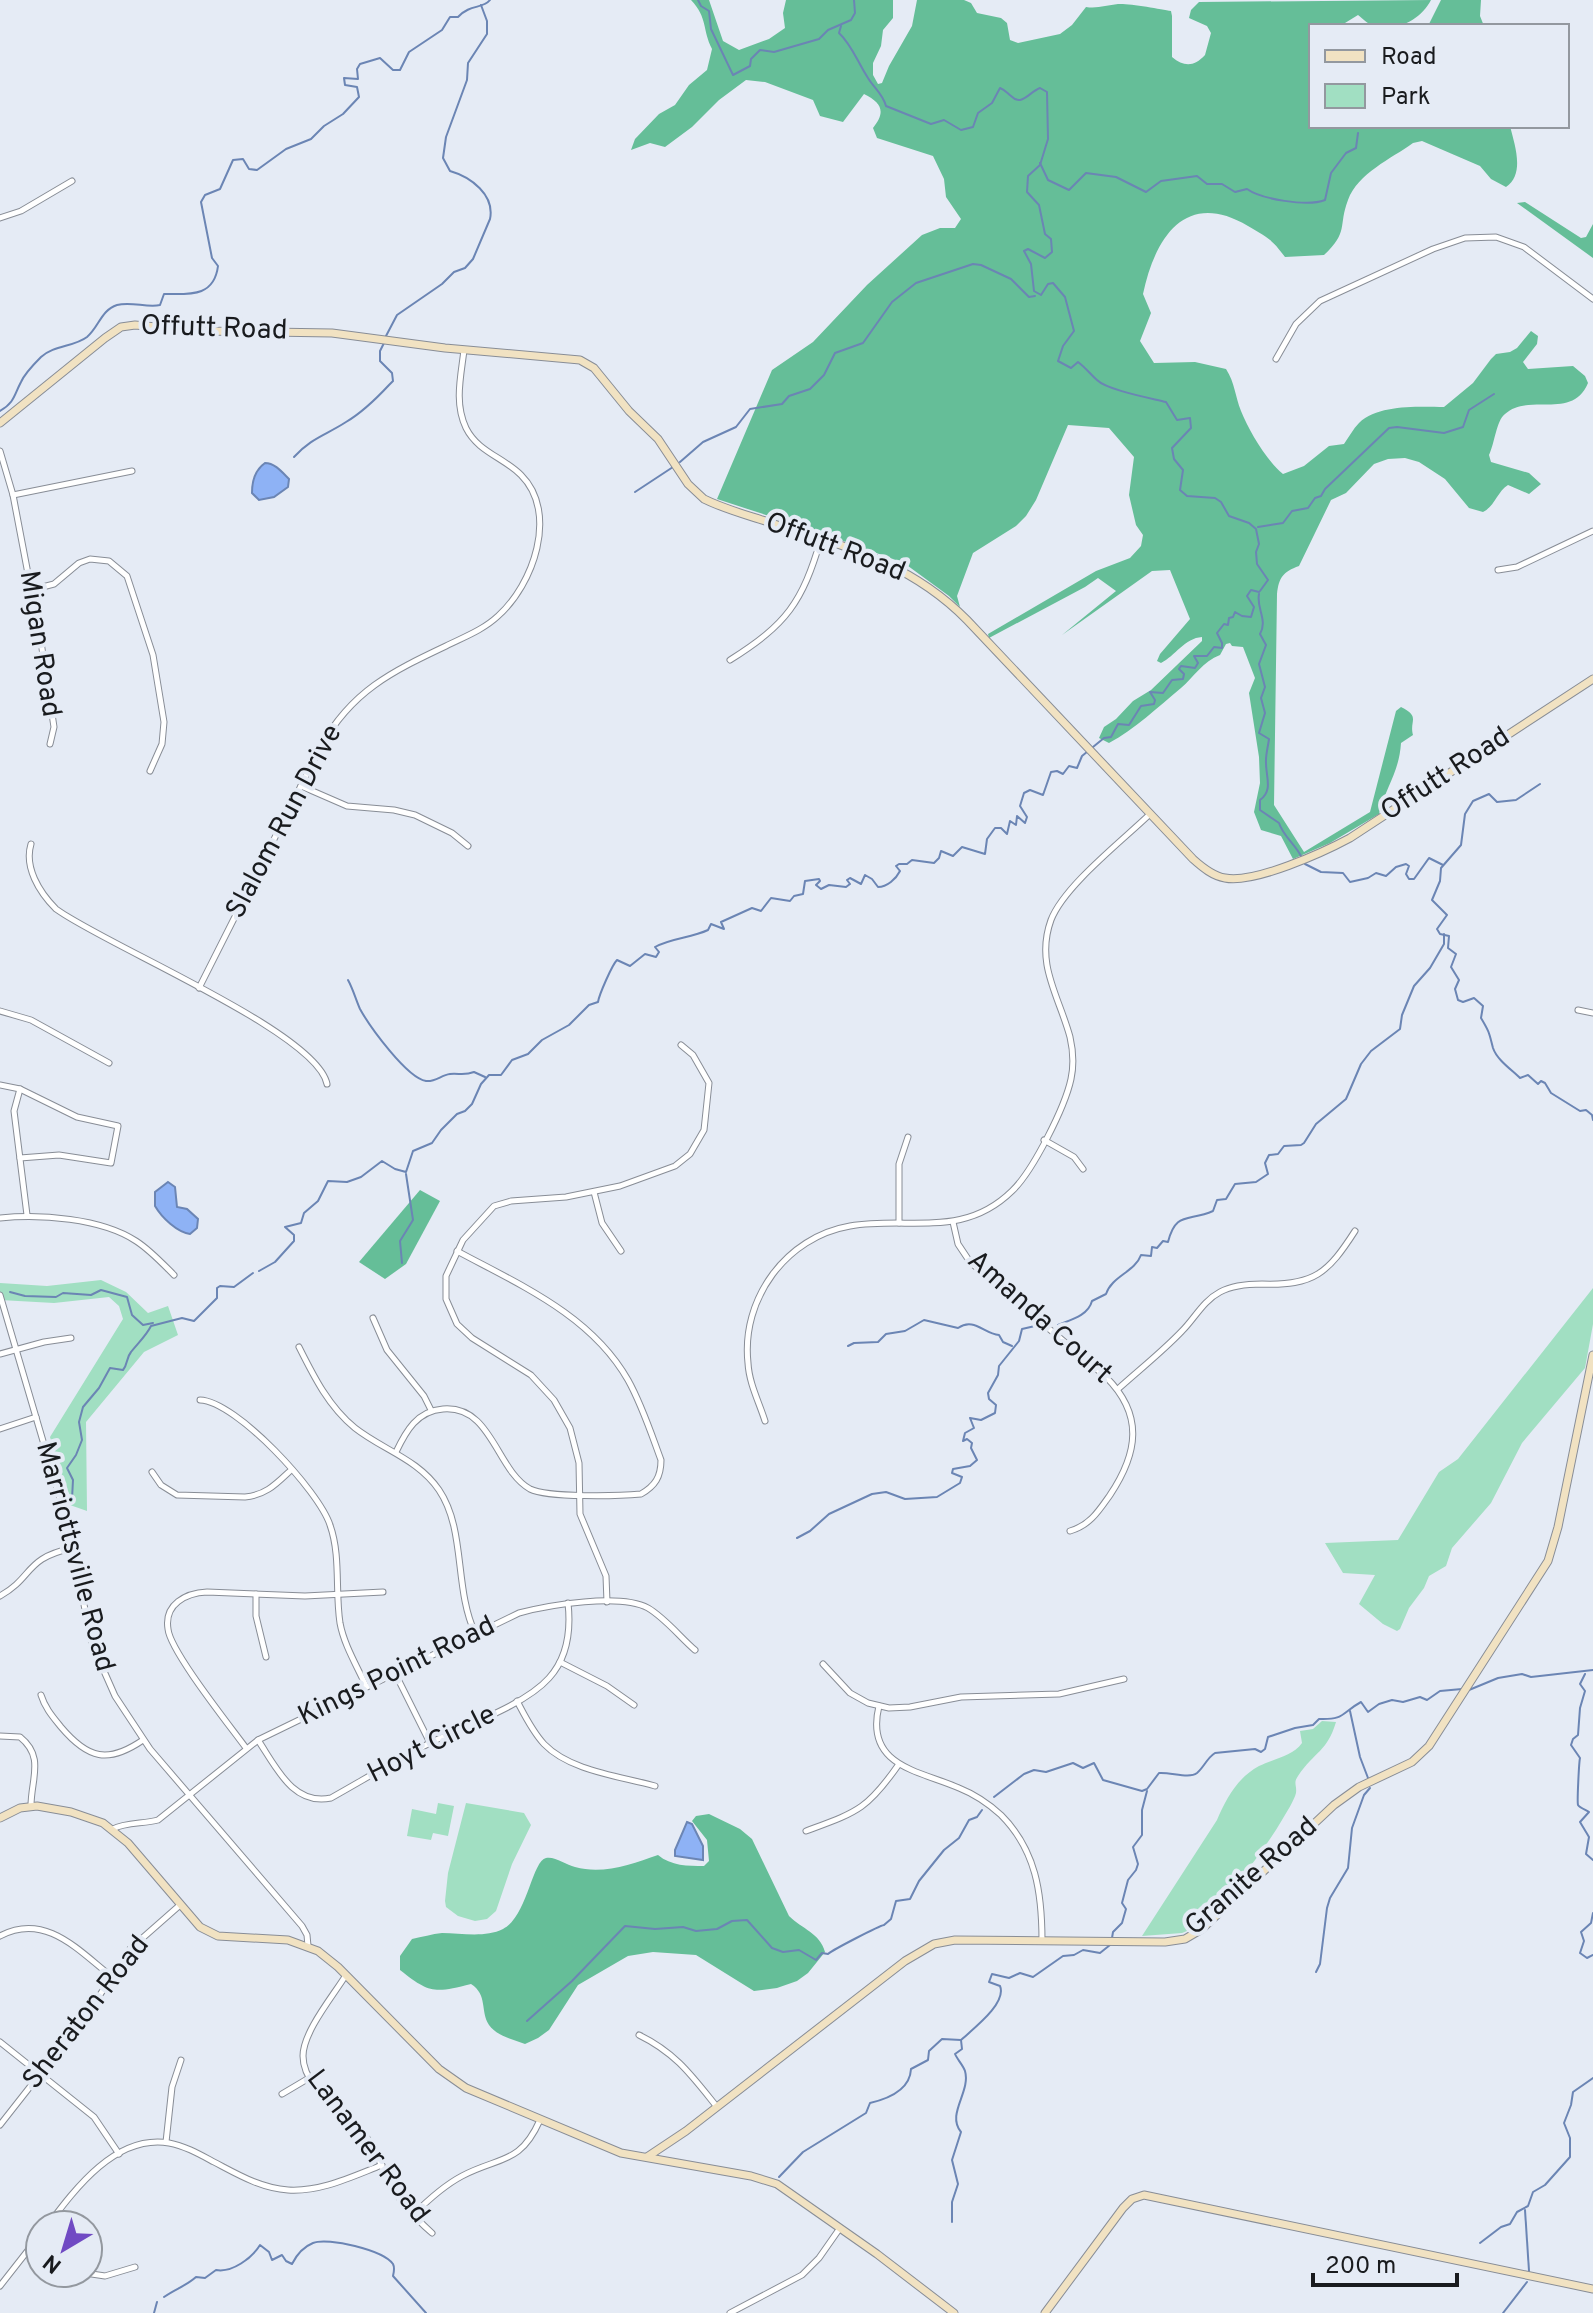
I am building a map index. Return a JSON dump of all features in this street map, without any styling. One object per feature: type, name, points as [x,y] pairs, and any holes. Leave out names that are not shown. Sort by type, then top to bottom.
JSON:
[{"type":"street","points":[[0,218],[21,211],[72,181]]},
{"type":"street","points":[[1276,359],[1296,324],[1327,297],[1447,243],[1470,237],[1496,237],[1524,247],[1593,299]]},
{"type":"street","name":"Offutt Road","points":[[0,423],[105,338],[129,325],[200,331],[356,335],[584,362],[597,371],[629,411],[662,444],[688,484],[699,495],[720,506],[892,564],[940,596],[967,620],[1198,864],[1218,876],[1245,878],[1334,846],[1593,679]]},
{"type":"street","name":"Slalom Run Drive","points":[[199,988],[330,731],[353,702],[392,672],[491,622],[513,601],[528,573],[539,533],[537,502],[524,478],[482,448],[466,427],[459,400],[464,350]]},
{"type":"street","name":"Migan Road","points":[[0,451],[13,495],[53,718],[54,734],[50,744]]},
{"type":"street","points":[[13,495],[132,471]]},
{"type":"street","points":[[1498,570],[1517,567],[1593,531]]},
{"type":"street","points":[[730,660],[764,638],[789,613],[806,584],[821,539]]},
{"type":"street","points":[[31,590],[54,584],[79,563],[90,559],[109,561],[120,567],[127,576],[155,665],[164,722],[162,744],[150,771]]},
{"type":"street","points":[[301,786],[347,806],[415,815],[452,833],[468,846]]},
{"type":"street","points":[[765,1421],[748,1367],[747,1338],[753,1312],[773,1273],[795,1250],[822,1235],[852,1225],[953,1222],[988,1209],[1009,1194],[1025,1175],[1068,1091],[1073,1065],[1070,1036],[1046,969],[1045,946],[1050,924],[1068,893],[1150,814]]},
{"type":"street","points":[[31,844],[29,858],[35,879],[56,909],[286,1038],[319,1067],[327,1084]]},
{"type":"street","points":[[1578,1010],[1593,1013]]},
{"type":"street","points":[[0,1011],[31,1020],[109,1063]]},
{"type":"street","points":[[607,1602],[606,1576],[580,1514],[576,1446],[570,1428],[554,1400],[520,1366],[463,1331],[451,1313],[445,1287],[449,1266],[457,1251],[471,1229],[494,1206],[620,1186],[675,1166],[695,1147],[706,1120],[709,1083],[693,1055],[681,1045]]},
{"type":"street","points":[[0,1085],[20,1089],[77,1117],[118,1126],[111,1163],[59,1155],[20,1158]]},
{"type":"street","points":[[20,1089],[14,1111],[27,1215]]},
{"type":"street","points":[[899,1223],[899,1164],[908,1137]]},
{"type":"street","points":[[1044,1140],[1074,1157],[1083,1169]]},
{"type":"street","points":[[594,1192],[602,1223],[621,1251]]},
{"type":"street","points":[[0,1218],[27,1215],[115,1230],[140,1243],[174,1275]]},
{"type":"street","name":"Amanda Court","points":[[953,1222],[958,1244],[970,1262],[1118,1389],[1132,1420],[1131,1452],[1117,1484],[1093,1519],[1070,1531]]},
{"type":"street","points":[[1118,1389],[1182,1331],[1217,1293],[1243,1285],[1285,1285],[1309,1280],[1329,1268],[1355,1231]]},
{"type":"street","points":[[396,1452],[410,1426],[431,1410],[448,1408],[475,1421],[491,1437],[517,1478],[532,1490],[550,1494],[632,1495],[652,1488],[661,1469],[661,1460],[649,1427],[626,1377],[610,1354],[582,1325],[547,1300],[457,1251]]},
{"type":"street","name":"Marriottsville Road","points":[[0,1295],[73,1548],[85,1619],[96,1654],[115,1696],[143,1740],[302,1926],[308,1946]]},
{"type":"street","points":[[373,1318],[387,1350],[424,1396],[431,1410]]},
{"type":"street","points":[[0,1354],[71,1338]]},
{"type":"street","points":[[299,1347],[334,1408],[354,1428],[411,1461],[432,1481],[448,1507],[454,1524],[464,1605],[475,1633]]},
{"type":"street","name":"Granite Road","points":[[647,2157],[717,2107],[870,1986],[925,1948],[955,1940],[1165,1942],[1193,1935],[1346,1795],[1403,1768],[1421,1755],[1548,1561],[1558,1527],[1593,1355]]},
{"type":"street","points":[[200,1400],[215,1402],[246,1422],[291,1470],[327,1516],[335,1541],[342,1632],[366,1686]]},
{"type":"street","points":[[0,1429],[36,1417]]},
{"type":"street","points":[[152,1472],[161,1485],[177,1495],[245,1497],[270,1490],[291,1470]]},
{"type":"street","points":[[0,1596],[12,1588],[38,1560],[48,1554],[73,1548]]},
{"type":"street","points":[[246,1748],[172,1643],[168,1621],[176,1602],[192,1593],[305,1596],[383,1592]]},
{"type":"street","points":[[256,1594],[256,1616],[266,1657]]},
{"type":"street","points":[[568,1603],[569,1633],[560,1662],[607,1686],[634,1705]]},
{"type":"street","name":"Kings Point Road","points":[[113,1829],[158,1820],[258,1740],[519,1613],[568,1603],[633,1603],[645,1607],[695,1650]]},
{"type":"street","name":"Hoyt Circle","points":[[258,1740],[287,1784],[301,1796],[319,1801],[331,1798],[430,1743],[517,1701],[545,1682],[560,1662]]},
{"type":"street","points":[[823,1664],[850,1693],[879,1706],[910,1707],[961,1697],[1059,1694],[1124,1679]]},
{"type":"street","points":[[395,1673],[430,1743]]},
{"type":"street","points":[[41,1695],[49,1713],[86,1751],[113,1755],[143,1740]]},
{"type":"street","points":[[517,1701],[530,1727],[553,1752],[576,1764],[655,1786]]},
{"type":"street","points":[[879,1706],[879,1736],[887,1752],[899,1764],[921,1776],[971,1793],[994,1809],[1012,1828],[1029,1855],[1037,1878],[1042,1908],[1042,1941]]},
{"type":"street","points":[[0,1736],[20,1737],[35,1757],[36,1772],[31,1806],[0,1818]]},
{"type":"street","points":[[806,1831],[848,1815],[866,1804],[880,1791],[899,1764]]},
{"type":"street","name":"Marriottsville Road","points":[[31,1806],[82,1815],[113,1829],[197,1925],[215,1935],[281,1939],[308,1946],[328,1958],[451,2078],[477,2094],[621,2153],[751,2176],[777,2184],[954,2313]]},
{"type":"street","name":"Sheraton Road","points":[[0,2125],[88,2013],[130,1949],[180,1905]]},
{"type":"street","points":[[0,1936],[22,1928],[48,1930],[111,1976]]},
{"type":"street","name":"Lanamer Road","points":[[346,1975],[306,2040],[303,2057],[309,2078],[359,2128],[375,2150],[396,2193],[432,2233]]},
{"type":"street","points":[[639,2035],[675,2057],[717,2107]]},
{"type":"street","points":[[0,2042],[94,2117],[119,2154]]},
{"type":"street","points":[[166,2142],[172,2087],[181,2060]]},
{"type":"street","points":[[282,2094],[309,2078]]},
{"type":"street","points":[[413,2215],[454,2180],[523,2150],[540,2120]]},
{"type":"street","points":[[61,2209],[78,2187],[119,2154],[142,2145],[166,2142],[194,2152],[254,2182],[289,2190],[325,2187],[382,2165]]},
{"type":"street","points":[[1045,2313],[1123,2208],[1132,2199],[1144,2195],[1593,2289]]},
{"type":"street","points":[[730,2313],[802,2275],[819,2258],[840,2228]]},
{"type":"street","points":[[0,2286],[24,2256]]},
{"type":"street","points":[[104,2276],[135,2267]]},
{"type":"green space","points":[[691,0],[709,0],[723,41],[739,50],[769,39],[785,28],[783,13],[786,0],[893,0],[893,18],[883,30],[881,46],[873,63],[873,75],[878,84],[882,83],[912,26],[917,0],[964,0],[971,3],[977,13],[1001,18],[1007,23],[1010,40],[1018,43],[1060,34],[1072,25],[1086,7],[1122,4],[1171,11],[1172,57],[1189,64],[1205,55],[1211,33],[1207,26],[1189,18],[1191,10],[1199,2],[1431,0],[1421,13],[1403,24],[1370,24],[1358,15],[1345,24],[1309,24],[1309,128],[1510,128],[1517,159],[1512,181],[1506,187],[1491,179],[1480,166],[1422,141],[1413,143],[1359,182],[1348,200],[1340,234],[1324,255],[1285,257],[1265,236],[1226,216],[1207,213],[1191,216],[1165,238],[1148,273],[1143,294],[1151,313],[1140,341],[1154,363],[1195,362],[1226,369],[1249,427],[1265,454],[1283,474],[1304,466],[1329,446],[1344,444],[1359,423],[1377,412],[1444,407],[1473,383],[1496,354],[1517,348],[1531,331],[1538,336],[1537,344],[1523,362],[1528,369],[1573,366],[1585,376],[1588,383],[1572,401],[1515,408],[1505,414],[1500,422],[1489,455],[1491,462],[1529,473],[1541,484],[1529,494],[1508,485],[1483,512],[1469,508],[1445,479],[1419,462],[1405,458],[1388,459],[1374,464],[1346,493],[1331,500],[1299,566],[1281,579],[1277,594],[1274,805],[1304,852],[1370,812],[1396,711],[1401,707],[1413,716],[1413,735],[1401,743],[1398,763],[1379,814],[1330,843],[1293,859],[1281,836],[1261,830],[1254,812],[1260,783],[1259,757],[1249,693],[1255,678],[1243,647],[1230,643],[1226,644],[1220,655],[1204,665],[1128,731],[1109,743],[1099,738],[1104,727],[1133,701],[1151,690],[1202,641],[1202,637],[1190,640],[1166,660],[1161,663],[1157,661],[1190,619],[1170,570],[1152,571],[1062,635],[1116,591],[1098,578],[989,638],[988,634],[1096,571],[1130,558],[1141,546],[1143,535],[1136,525],[1129,495],[1134,457],[1109,428],[1068,425],[1026,516],[1016,526],[973,553],[957,596],[960,607],[904,563],[717,499],[772,370],[813,342],[867,285],[922,235],[940,228],[955,228],[961,219],[946,197],[944,179],[933,156],[877,138],[873,128],[880,117],[880,108],[864,94],[843,122],[820,116],[813,100],[765,82],[746,80],[665,147],[650,143],[631,150],[635,139],[659,114],[675,105],[689,85],[707,70],[712,49],[700,12]]},
{"type":"green space","points":[[1441,0],[1481,0],[1480,16],[1483,24],[1429,24]]},
{"type":"green space","points":[[1525,202],[1581,238],[1586,237],[1593,224],[1593,258],[1517,203]]},
{"type":"green space","points":[[420,1190],[440,1201],[406,1264],[385,1279],[359,1262]]},
{"type":"green space","points":[[101,1280],[126,1292],[148,1313],[168,1306],[178,1335],[144,1352],[86,1422],[87,1511],[70,1505],[50,1437],[123,1319],[119,1306],[109,1297],[54,1303],[0,1300],[0,1283],[47,1286]]},
{"type":"green space","points":[[1593,1288],[1593,1324],[1585,1368],[1522,1443],[1491,1503],[1452,1548],[1446,1566],[1429,1576],[1400,1629],[1397,1631],[1383,1624],[1359,1604],[1375,1575],[1343,1573],[1325,1543],[1398,1540],[1439,1472],[1458,1459]]},
{"type":"green space","points":[[1322,1721],[1336,1722],[1329,1740],[1298,1776],[1290,1807],[1241,1878],[1192,1929],[1182,1933],[1142,1936],[1238,1783],[1259,1766],[1293,1751],[1302,1743],[1300,1731],[1313,1729]]},
{"type":"green space","points":[[438,1803],[454,1806],[448,1836],[433,1833],[431,1840],[407,1836],[412,1809],[436,1814]]},
{"type":"green space","points":[[466,1803],[524,1813],[531,1825],[512,1864],[496,1911],[487,1919],[475,1921],[458,1916],[446,1907],[445,1901],[448,1873]]},
{"type":"green space","points":[[709,1814],[740,1829],[752,1839],[789,1916],[823,1946],[825,1952],[797,1981],[754,1991],[696,1955],[653,1952],[628,1956],[578,1985],[549,2030],[525,2044],[492,2029],[486,2020],[480,1993],[471,1984],[433,1989],[419,1984],[400,1970],[400,1956],[412,1939],[442,1933],[489,1933],[511,1923],[541,1861],[546,1858],[596,1870],[658,1855],[674,1863],[704,1866],[709,1861],[707,1840],[692,1821],[696,1816]]},
{"type":"water","points":[[265,463],[275,466],[289,479],[288,487],[274,497],[259,500],[252,493],[253,484],[256,472]]},
{"type":"water","points":[[168,1182],[175,1187],[177,1207],[187,1209],[198,1219],[197,1228],[190,1234],[170,1224],[155,1206],[155,1192]]},
{"type":"water","points":[[687,1822],[692,1824],[703,1846],[703,1860],[675,1856]]},
{"type":"waterway","points":[[0,411],[11,401],[25,375],[41,357],[87,337],[112,307],[122,304],[160,305],[164,294],[198,292],[211,284],[218,266],[212,258],[201,202],[205,195],[220,189],[233,160],[243,159],[249,169],[257,170],[286,149],[311,139],[359,97],[357,87],[345,85],[344,78],[358,79],[360,64],[380,58],[393,70],[400,70],[409,52],[442,30],[450,17],[458,17],[490,0]]},
{"type":"waterway","points":[[698,0],[709,11],[711,29],[733,75],[750,66],[751,59],[760,50],[774,52],[819,39],[828,30],[851,20],[855,13],[854,0]]},
{"type":"waterway","points":[[386,336],[397,315],[454,272],[465,268],[473,259],[490,219],[489,202],[480,188],[450,171],[443,158],[446,137],[467,80],[468,63],[487,34],[487,21],[481,5]]},
{"type":"waterway","points":[[841,26],[839,33],[886,106],[931,124],[944,120],[961,130],[973,127],[978,113],[992,103],[1000,88],[1019,100],[1040,88],[1047,92],[1048,139],[1040,165],[1028,176],[1027,192],[1039,205],[1045,234],[1051,239],[1052,252],[1045,258],[1028,249],[1024,251],[1031,264],[1034,291],[1041,295],[1048,284],[1053,283],[1065,297],[1074,331],[1063,346],[1058,361],[1071,368],[1078,362],[1102,384],[1166,402],[1177,420],[1190,418],[1191,428],[1172,448],[1174,459],[1183,470],[1180,490],[1187,496],[1215,498],[1229,516],[1256,529],[1259,544],[1257,564],[1268,580],[1260,591]]},
{"type":"waterway","points":[[1040,163],[1048,180],[1069,190],[1086,173],[1116,177],[1146,192],[1161,181],[1197,176],[1207,184],[1222,184],[1235,192],[1247,189],[1284,201],[1307,203],[1325,200],[1331,173],[1346,153],[1356,148],[1358,133]]},
{"type":"waterway","points":[[680,462],[703,442],[736,427],[750,409],[782,404],[789,396],[810,389],[824,375],[835,353],[863,343],[892,302],[916,283],[973,264],[1011,279],[1029,297],[1035,296]]},
{"type":"waterway","points":[[294,457],[313,441],[358,414],[393,381],[392,373],[380,361],[384,343]]},
{"type":"waterway","points":[[1258,527],[1283,523],[1292,511],[1308,508],[1389,428],[1444,433],[1463,427],[1469,410],[1494,394]]},
{"type":"waterway","points":[[635,492],[673,467]]},
{"type":"waterway","points":[[259,1271],[275,1262],[294,1241],[294,1235],[285,1227],[301,1223],[304,1213],[318,1201],[328,1181],[347,1182],[361,1177],[382,1161],[406,1172],[413,1151],[432,1143],[457,1114],[465,1111],[489,1075],[501,1075],[512,1060],[528,1054],[542,1040],[569,1025],[589,1005],[598,1002],[617,960],[630,966],[645,954],[656,957],[659,952],[655,947],[708,930],[711,924],[724,929],[721,922],[752,908],[761,911],[771,898],[790,901],[794,896],[803,894],[805,881],[819,879],[816,885],[821,889],[829,885],[846,887],[850,884],[847,880],[850,878],[861,884],[865,875],[881,887],[896,877],[900,871],[896,866],[899,864],[912,860],[934,863],[941,851],[953,856],[962,847],[985,854],[987,839],[995,828],[1001,828],[1007,834],[1010,821],[1016,825],[1017,816],[1025,823],[1027,817],[1020,806],[1024,793],[1030,790],[1043,795],[1051,772],[1063,774],[1069,766],[1077,768],[1082,756],[1104,738],[1111,737],[1118,724],[1129,725],[1141,706],[1154,704],[1150,692],[1163,693],[1172,680],[1183,679],[1184,674],[1179,669],[1181,666],[1195,668],[1198,663],[1194,656],[1207,656],[1214,647],[1222,648],[1217,633],[1224,624],[1228,625],[1229,618],[1235,612],[1251,617],[1254,607],[1247,596],[1251,590],[1259,592]]},
{"type":"waterway","points":[[1259,594],[1263,624],[1260,634],[1266,645],[1259,664],[1265,687],[1261,698],[1265,713],[1259,733],[1269,739],[1266,760],[1268,787],[1260,800],[1260,810],[1279,823],[1302,858]]},
{"type":"waterway","points":[[1540,784],[1516,800],[1497,802],[1489,794],[1473,801],[1465,814],[1461,845],[1441,868],[1440,881],[1432,900],[1447,915],[1437,929],[1440,934],[1449,936],[1448,948],[1456,954],[1451,967],[1459,980],[1455,989],[1458,1000],[1463,1002],[1474,998],[1483,1006],[1481,1018],[1498,1057],[1520,1078],[1528,1075],[1538,1084],[1541,1081],[1545,1083],[1551,1093],[1580,1111],[1586,1110],[1593,1120]]},
{"type":"waterway","points":[[1305,864],[1321,872],[1343,873],[1350,882],[1376,873],[1386,876],[1396,867],[1406,864],[1409,866],[1406,874],[1409,879],[1414,879],[1429,858],[1443,865]]},
{"type":"waterway","points":[[1058,1325],[1083,1314],[1092,1301],[1106,1294],[1113,1283],[1134,1266],[1141,1255],[1151,1256],[1152,1247],[1157,1248],[1163,1241],[1168,1242],[1179,1221],[1213,1211],[1217,1200],[1226,1199],[1235,1184],[1256,1182],[1268,1174],[1265,1163],[1269,1155],[1278,1154],[1284,1146],[1304,1143],[1316,1124],[1346,1099],[1361,1064],[1371,1051],[1400,1029],[1402,1015],[1414,986],[1430,968],[1444,944],[1444,934]]},
{"type":"waterway","points":[[348,980],[360,1009],[372,1027],[399,1062],[418,1078],[430,1081],[447,1075],[474,1072],[485,1077]]},
{"type":"waterway","points":[[402,1263],[400,1241],[413,1220],[406,1174]]},
{"type":"waterway","points":[[72,1499],[73,1480],[67,1468],[82,1440],[79,1422],[83,1407],[110,1368],[123,1370],[129,1354],[151,1326],[182,1318],[194,1321],[217,1298],[217,1288],[234,1287],[253,1273]]},
{"type":"waterway","points":[[10,1292],[56,1297],[63,1293],[91,1295],[101,1290],[127,1297],[132,1315],[143,1325],[153,1323]]},
{"type":"waterway","points":[[848,1346],[878,1342],[886,1334],[905,1331],[924,1320],[958,1328],[974,1325],[999,1335],[1003,1342],[1012,1346]]},
{"type":"waterway","points":[[797,1538],[829,1514],[872,1494],[886,1492],[905,1499],[937,1497],[960,1483],[962,1477],[952,1473],[953,1469],[970,1466],[977,1460],[972,1443],[967,1439],[963,1441],[965,1433],[974,1428],[970,1418],[981,1420],[995,1413],[996,1405],[989,1399],[988,1393],[998,1375],[999,1366],[1019,1341],[1022,1329],[1035,1326]]},
{"type":"waterway","points":[[1469,1690],[1498,1678],[1522,1674],[1531,1677],[1593,1670]]},
{"type":"waterway","points":[[1585,1674],[1580,1684],[1585,1691],[1578,1735],[1571,1745],[1580,1758],[1578,1805],[1589,1812],[1580,1822],[1589,1837],[1586,1854],[1593,1860]]},
{"type":"waterway","points":[[994,1797],[1024,1774],[1034,1770],[1046,1772],[1073,1763],[1083,1768],[1094,1763],[1103,1780],[1142,1791],[1159,1773],[1194,1775],[1215,1753],[1255,1749],[1261,1752],[1268,1737],[1313,1725],[1319,1719],[1338,1717],[1361,1702],[1368,1712],[1392,1700],[1403,1702],[1420,1697],[1427,1700],[1440,1691],[1462,1689]]},
{"type":"waterway","points":[[1350,1711],[1368,1778]]},
{"type":"waterway","points":[[1316,1972],[1320,1964],[1327,1908],[1348,1868],[1352,1828],[1364,1795],[1370,1788]]},
{"type":"waterway","points":[[1112,1938],[1113,1932],[1122,1923],[1126,1909],[1122,1903],[1128,1880],[1138,1864],[1133,1847],[1142,1835],[1142,1810],[1147,1791]]},
{"type":"waterway","points":[[527,2021],[572,1981],[625,1926],[655,1929],[683,1927],[696,1931],[717,1929],[732,1921],[747,1920],[772,1948],[783,1952],[799,1950],[816,1960],[822,1953],[828,1954],[891,1919],[896,1901],[910,1899],[919,1881],[944,1850],[959,1838],[969,1820],[977,1817],[982,1810]]},
{"type":"waterway","points":[[1593,1913],[1591,1923],[1581,1932],[1584,1941],[1580,1953],[1587,1958],[1593,1955]]},
{"type":"waterway","points":[[779,2177],[803,2152],[866,2113],[870,2103],[902,2088],[911,2069],[928,2060],[929,2051],[942,2039],[961,2040],[981,2022],[1001,1993],[1000,1986],[989,1982],[992,1974],[1009,1978],[1020,1973],[1033,1977],[1063,1956],[1083,1950],[1100,1953],[1110,1945]]},
{"type":"waterway","points":[[952,2222],[952,2202],[958,2184],[952,2160],[961,2132],[956,2118],[966,2079],[955,2054],[962,2049],[961,2040]]},
{"type":"waterway","points":[[1480,2243],[1510,2224],[1517,2212],[1528,2206],[1533,2192],[1545,2185],[1570,2157],[1570,2138],[1564,2123],[1573,2092],[1593,2078]]},
{"type":"waterway","points":[[1525,2210],[1529,2271]]},
{"type":"waterway","points":[[164,2297],[196,2277],[205,2278],[216,2270],[235,2267],[260,2245],[269,2252],[272,2260],[282,2255],[292,2264],[309,2245],[330,2242],[355,2246],[387,2259],[394,2266],[393,2276],[426,2313]]},
{"type":"waterway","points":[[1503,2313],[1527,2282]]},
{"type":"waterway","points":[[154,2313],[157,2302]]}]
